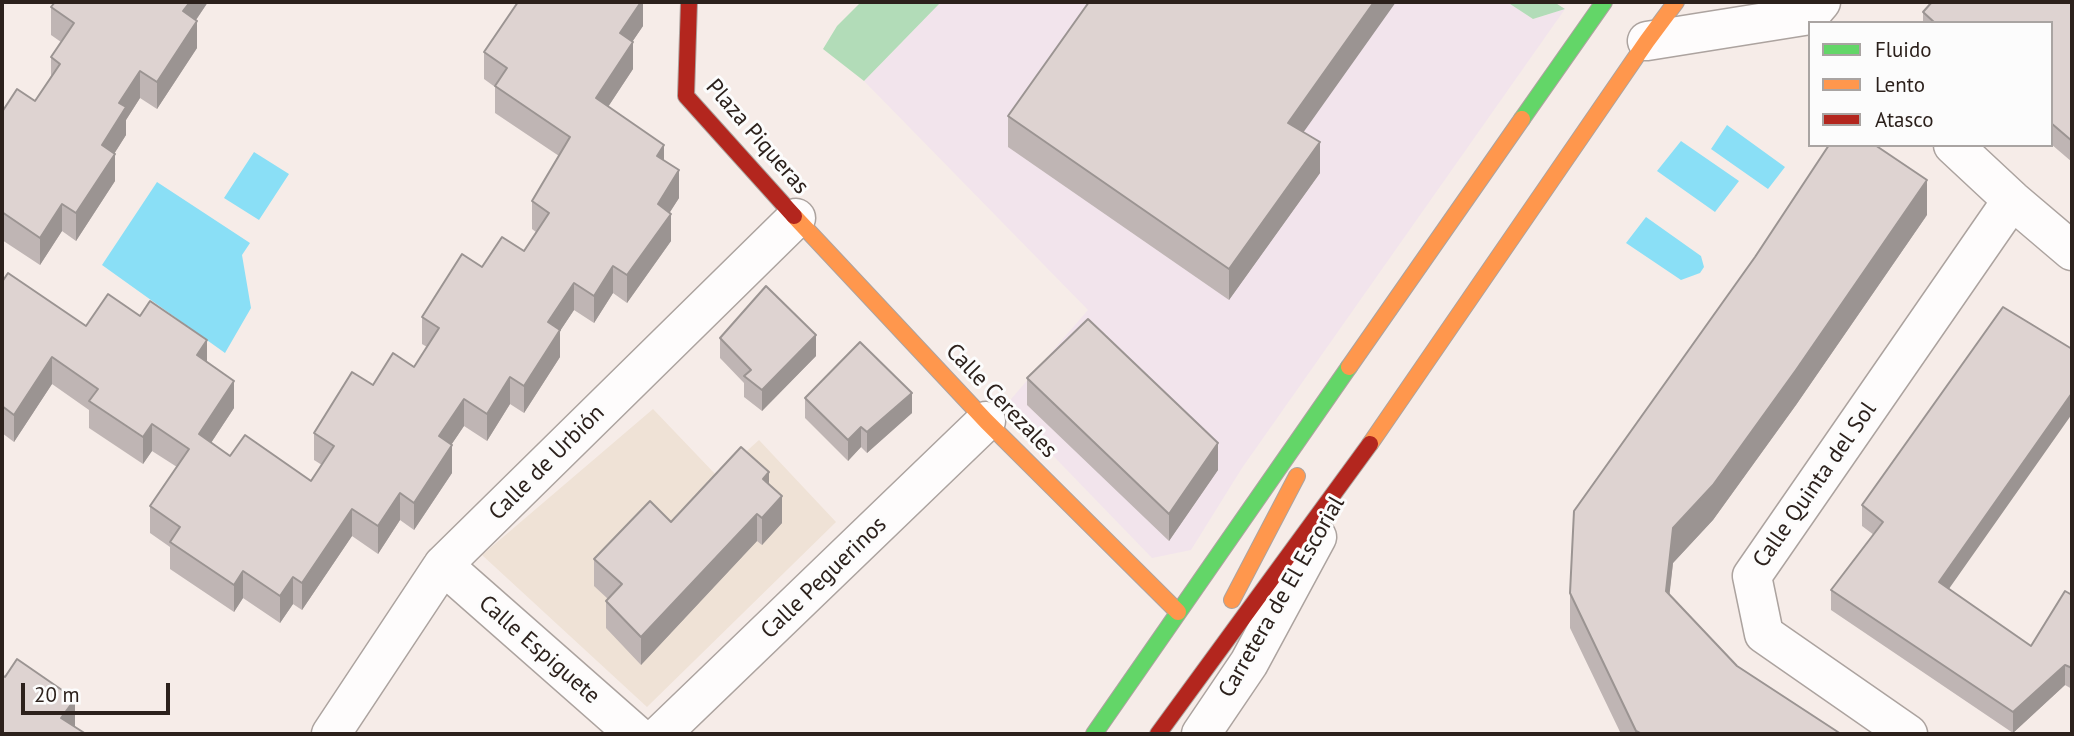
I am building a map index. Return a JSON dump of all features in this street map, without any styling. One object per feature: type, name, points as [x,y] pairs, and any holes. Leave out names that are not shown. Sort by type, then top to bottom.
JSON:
[{"type":"main road","name":"Plaza Piqueras","points":[[689,2],[686,96],[796,218]]},
{"type":"main road","points":[[1094,734],[1604,2]]},
{"type":"main road","points":[[1360,458],[1676,2]]},
{"type":"main road","name":"Calle Cerezales","points":[[796,218],[986,421],[1178,612]]},
{"type":"main road","points":[[1158,734],[1189,721],[1225,615],[1362,350]]},
{"type":"street","points":[[1647,41],[1816,13]]},
{"type":"street","points":[[1954,147],[2012,201],[2072,251]]},
{"type":"street","name":"Calle Quinta del Sol","points":[[1908,734],[1764,634],[1752,576],[2012,201]]},
{"type":"street","name":"Calle de Urbión","points":[[331,734],[443,565],[796,218]]},
{"type":"street","name":"Calle Peguerinos","points":[[661,734],[986,421]]},
{"type":"street","name":"Carretera de El Escorial","points":[[1189,721],[1249,663],[1360,458]]},
{"type":"street","name":"Calle Espiguete","points":[[443,565],[635,734]]},
{"type":"shaded area","points":[[941,2],[1507,2],[1533,19],[1565,9],[1242,468],[1191,550],[1152,558],[1005,406],[1088,310],[864,81]]},
{"type":"shaded area","points":[[653,409],[718,477],[759,440],[836,522],[647,707],[482,555]]},
{"type":"green space","points":[[861,2],[941,2],[864,81],[823,49],[837,26]]},
{"type":"green space","points":[[1507,2],[1554,2],[1565,9],[1533,19]]},
{"type":"water","points":[[1727,125],[1785,167],[1768,189],[1711,149]]},
{"type":"water","points":[[1681,141],[1739,181],[1715,212],[1657,171]]},
{"type":"water","points":[[254,152],[289,174],[259,220],[224,198]]},
{"type":"water","points":[[157,182],[250,243],[242,255],[251,308],[225,353],[102,265]]},
{"type":"water","points":[[1646,217],[1701,256],[1704,267],[1700,273],[1681,280],[1626,243]]},
{"type":"building","points":[[55,2],[190,2],[183,11],[197,21],[157,82],[140,71],[119,103],[126,107],[102,145],[115,154],[76,213],[62,204],[40,238],[2,212],[2,112],[17,89],[35,101],[60,64],[51,57],[74,23],[51,7]]},
{"type":"building","points":[[518,2],[641,2],[620,33],[633,42],[596,98],[664,145],[657,156],[679,170],[658,204],[671,214],[627,275],[613,266],[594,296],[574,283],[548,322],[560,330],[524,386],[510,377],[487,414],[464,399],[439,436],[452,445],[414,503],[400,493],[378,526],[352,509],[302,583],[293,577],[280,596],[243,571],[234,585],[170,542],[180,527],[150,506],[189,449],[152,424],[143,437],[89,401],[98,389],[52,357],[14,415],[2,406],[2,282],[8,273],[86,326],[108,294],[140,316],[150,301],[207,340],[197,355],[234,381],[199,434],[230,456],[245,435],[311,481],[334,446],[314,433],[352,372],[373,385],[393,353],[414,367],[439,328],[422,317],[462,254],[482,267],[502,237],[524,251],[549,213],[532,201],[570,137],[495,86],[507,68],[484,52]]},
{"type":"building","points":[[1089,2],[1374,2],[1288,123],[1320,142],[1229,269],[1008,116]]},
{"type":"building","points":[[1932,2],[2072,2],[2072,141],[2053,125],[2053,21],[1933,21],[1923,12]]},
{"type":"building","points":[[1828,147],[1878,147],[1927,180],[1713,485],[1673,528],[1666,591],[1737,666],[1841,734],[1642,734],[1636,731],[1570,593],[1574,511],[1755,257]]},
{"type":"building","points":[[766,286],[816,335],[762,390],[744,376],[751,370],[720,338]]},
{"type":"building","points":[[2003,307],[2072,349],[2072,393],[1939,582],[2031,646],[2065,591],[2072,595],[2072,668],[2065,665],[2013,712],[1831,590],[1883,522],[1862,505]]},
{"type":"building","points":[[1088,319],[1218,443],[1169,514],[1027,378]]},
{"type":"building","points":[[860,342],[912,393],[867,432],[861,427],[848,440],[805,398]]},
{"type":"building","points":[[741,447],[769,472],[763,479],[782,496],[762,518],[757,514],[641,637],[606,601],[622,584],[594,559],[650,501],[671,522]]},
{"type":"building","points":[[17,659],[75,699],[61,718],[86,734],[2,734],[2,675],[5,677]]},
{"type":"traffic: fast","points":[[1522,119],[1604,2]]},
{"type":"traffic: fast","points":[[1094,734],[1349,367]]},
{"type":"traffic: slow","points":[[1370,444],[1676,2]]},
{"type":"traffic: slow","points":[[1349,367],[1522,119]]},
{"type":"traffic: slow","points":[[794,216],[986,421],[1178,612]]},
{"type":"traffic: slow","points":[[1232,600],[1297,476]]},
{"type":"traffic: jam","points":[[689,2],[686,96],[794,216]]},
{"type":"traffic: jam","points":[[1158,734],[1370,444]]}]
